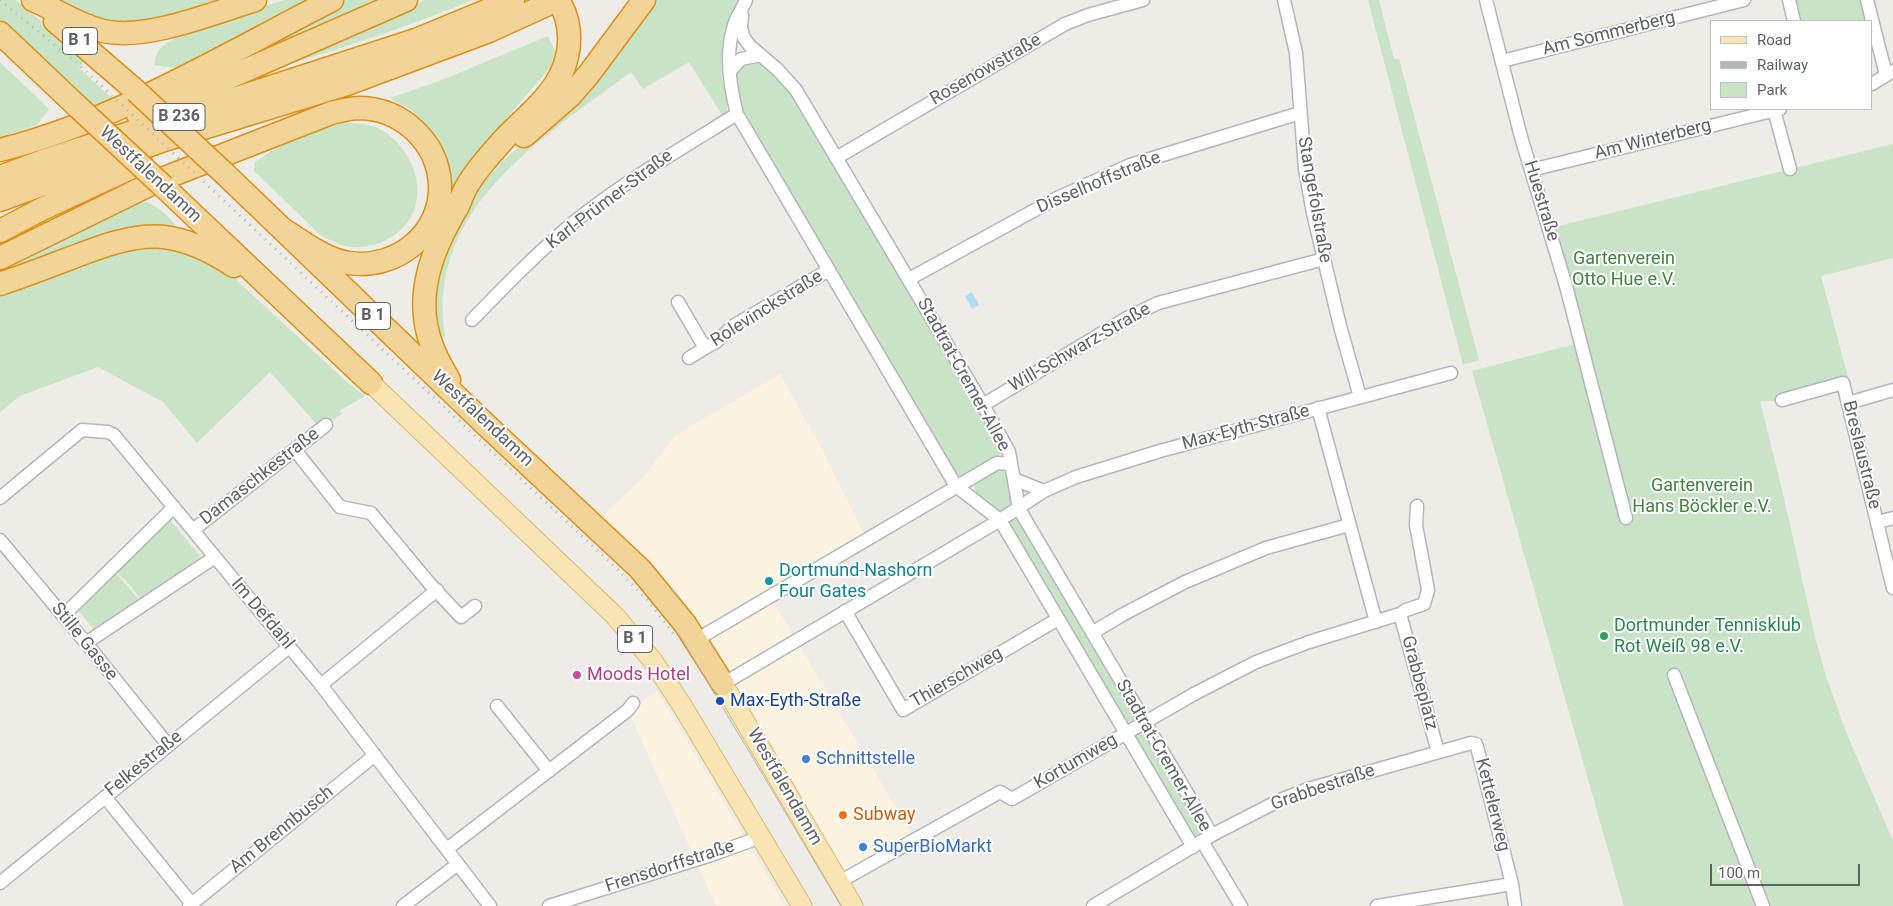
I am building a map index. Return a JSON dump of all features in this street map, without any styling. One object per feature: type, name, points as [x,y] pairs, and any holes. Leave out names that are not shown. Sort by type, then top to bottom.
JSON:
[{"type":"highway","name":"Westfalendamm","points":[[29,0],[130,84],[640,569],[676,612],[723,684]]},
{"type":"highway","points":[[33,0],[74,21],[103,31],[119,34],[158,29],[255,0]]},
{"type":"highway","points":[[0,150],[66,131],[162,90],[332,0]]},
{"type":"highway","points":[[43,161],[57,150],[406,0]]},
{"type":"highway","name":"B 236","points":[[0,177],[43,161],[407,43],[513,0]]},
{"type":"highway","points":[[461,400],[432,346],[425,320],[426,275],[433,253],[467,185],[481,165],[560,77],[568,58],[569,45],[568,24],[558,0]]},
{"type":"highway","name":"B 236","points":[[0,200],[164,140],[347,84],[480,34],[558,0]]},
{"type":"highway","points":[[459,203],[504,154],[543,121],[576,89],[605,55],[644,0]]},
{"type":"highway","name":"Westfalendamm","points":[[2,36],[371,383]]},
{"type":"highway","points":[[0,258],[157,181],[330,113],[360,108],[391,114],[406,122],[426,143],[438,170],[440,186],[438,203],[432,221],[424,235],[401,255],[376,264],[348,263],[331,257],[285,231]]},
{"type":"highway","points":[[0,231],[49,205],[157,155],[234,128],[260,111]]},
{"type":"highway","points":[[0,284],[113,244],[132,238],[148,237],[164,237],[196,245],[223,258],[244,272],[260,278]]},
{"type":"main road","name":"Westfalendamm","points":[[371,383],[578,579],[628,630],[667,681],[802,906]]},
{"type":"main road","name":"Westfalendamm","points":[[723,684],[790,795],[853,906]]},
{"type":"street","name":"Rosenowstraße","points":[[836,158],[1065,24],[1088,15],[1142,0]]},
{"type":"street","name":"Stangefolstraße","points":[[1284,0],[1296,53],[1300,90],[1300,114],[1313,213],[1360,397]]},
{"type":"street","name":"Huestraße","points":[[1486,0],[1521,137],[1566,286],[1626,518]]},
{"type":"street","name":"Am Sommerberg","points":[[1502,61],[1744,0]]},
{"type":"street","points":[[1789,0],[1794,20]]},
{"type":"street","points":[[1867,0],[1872,20]]},
{"type":"street","name":"Stadtrat-Cremer-Allee","points":[[744,4],[741,28],[744,38],[796,90],[909,279],[1009,452],[1019,508],[1145,723],[1203,841]]},
{"type":"street","name":"Stadtrat-Cremer-Allee","points":[[744,4],[733,29],[729,48],[731,91],[737,114],[956,486],[1000,520],[1126,733],[1203,841]]},
{"type":"street","points":[[1873,24],[1890,73],[1873,83]]},
{"type":"street","points":[[730,71],[741,59],[761,55]]},
{"type":"street","name":"Am Winterberg","points":[[1531,170],[1777,110],[1790,169]]},
{"type":"street","name":"Karl-Prümer-Straße","points":[[472,320],[520,270],[575,222],[642,173],[737,114]]},
{"type":"street","name":"Disselhoffstraße","points":[[909,279],[1055,199],[1121,169],[1300,114]]},
{"type":"street","name":"Will-Schwarz-Straße","points":[[983,405],[1127,318],[1158,303],[1324,259]]},
{"type":"street","name":"Rolevinckstraße","points":[[689,358],[716,342],[733,326],[829,270]]},
{"type":"street","name":"Rolevinckstraße","points":[[678,302],[704,348]]},
{"type":"street","name":"Max-Eyth-Straße","points":[[723,684],[1000,520],[1044,490],[1076,477],[1132,460],[1451,373]]},
{"type":"street","name":"Breslaustraße","points":[[1782,400],[1843,383],[1893,588]]},
{"type":"street","points":[[1848,403],[1893,390]]},
{"type":"street","points":[[1318,408],[1376,622]]},
{"type":"street","name":"Damaschkestraße","points":[[193,530],[326,425]]},
{"type":"street","name":"Im Defdahl","points":[[0,498],[82,430],[108,432],[114,435],[321,685],[490,906]]},
{"type":"street","points":[[295,450],[340,507],[371,513],[461,617],[475,606]]},
{"type":"street","points":[[696,640],[997,463],[1011,464]]},
{"type":"street","points":[[1014,479],[1044,490]]},
{"type":"street","name":"Grabbeplatz","points":[[1376,622],[1424,604],[1428,590],[1416,525],[1416,506]]},
{"type":"street","name":"Damaschkestraße","points":[[67,612],[174,507]]},
{"type":"street","points":[[1878,522],[1893,518]]},
{"type":"street","points":[[1092,633],[1185,582],[1266,548],[1349,525]]},
{"type":"street","name":"Stille Gasse","points":[[0,540],[67,612],[86,643],[168,745]]},
{"type":"street","points":[[86,643],[214,556]]},
{"type":"street","points":[[321,685],[437,590]]},
{"type":"street","name":"Thierschweg","points":[[845,611],[903,710],[1058,619]]},
{"type":"street","name":"Grabbeplatz","points":[[1400,614],[1438,752]]},
{"type":"street","name":"Kortumweg","points":[[839,882],[1000,792],[1012,799],[1194,694],[1256,662],[1309,642],[1376,622]]},
{"type":"street","name":"Felkestraße","points":[[0,882],[289,647]]},
{"type":"street","points":[[1674,675],[1763,906]]},
{"type":"street","points":[[446,849],[628,710],[633,703]]},
{"type":"street","points":[[497,706],[549,771]]},
{"type":"street","name":"Kettelerweg","points":[[1438,752],[1471,743],[1476,744],[1512,884],[1515,906]]},
{"type":"street","name":"Grabbestraße","points":[[1093,906],[1203,841],[1280,800],[1308,789],[1438,752]]},
{"type":"street","name":"Am Brennbusch","points":[[190,905],[375,754]]},
{"type":"street","points":[[105,797],[190,905]]},
{"type":"street","name":"Frensdorffstraße","points":[[549,906],[693,861],[760,836]]},
{"type":"street","points":[[1203,841],[1242,906]]},
{"type":"street","points":[[403,906],[458,864]]},
{"type":"street","points":[[1377,906],[1512,884]]},
{"type":"shaded area","points":[[780,374],[824,453],[865,537],[769,595],[913,836],[846,875],[724,661],[685,603],[660,570],[603,516],[643,477],[676,435]]},
{"type":"shaded area","points":[[657,691],[785,906],[716,906],[631,717],[631,711],[635,706]]},
{"type":"green space","points":[[0,0],[16,0],[87,58],[79,68],[117,103],[93,109],[0,22]]},
{"type":"green space","points":[[49,0],[233,0],[152,22],[109,26]]},
{"type":"green space","points":[[285,0],[318,0],[238,42],[174,68],[154,65],[159,50],[183,34],[218,20]]},
{"type":"green space","points":[[343,0],[389,0],[167,98]]},
{"type":"green space","points":[[425,0],[472,0],[405,26],[290,64],[292,59]]},
{"type":"green space","points":[[650,0],[738,0],[727,28],[721,67],[727,112],[722,115],[689,62],[643,89],[631,72],[562,123],[529,150],[498,180],[472,213],[453,249],[444,290],[445,335],[440,343],[434,327],[433,282],[469,201],[505,159],[551,119]]},
{"type":"green space","points":[[1368,0],[1379,0],[1394,59],[1399,59],[1479,360],[1463,365]]},
{"type":"green space","points":[[1795,0],[1861,0],[1866,20],[1800,20]]},
{"type":"green space","points":[[548,36],[555,52],[550,68],[479,150],[456,190],[448,188],[446,158],[435,136],[412,110],[390,98],[442,80]]},
{"type":"green space","points":[[748,61],[764,64],[786,85],[1002,448],[998,456],[962,477],[954,474],[742,112],[736,78],[742,66]]},
{"type":"green space","points":[[0,62],[49,109],[37,125],[0,137]]},
{"type":"green space","points":[[342,123],[369,125],[379,128],[392,137],[406,154],[415,174],[417,196],[411,217],[397,233],[377,244],[356,247],[345,246],[321,235],[254,171],[255,162],[275,149],[308,134]]},
{"type":"green space","points":[[1893,144],[1893,258],[1821,276],[1848,377],[1776,401],[1760,401],[1816,641],[1826,676],[1846,732],[1893,841],[1893,906],[1624,906],[1472,371],[1579,343],[1550,228]]},
{"type":"green space","points":[[116,181],[126,183],[127,187],[0,250],[0,239]]},
{"type":"green space","points":[[147,202],[164,213],[177,228],[6,271],[7,262],[132,203]]},
{"type":"green space","points":[[171,245],[231,275],[347,382],[365,396],[339,411],[342,414],[320,428],[270,372],[197,443],[163,402],[98,367],[20,396],[0,412],[0,291],[128,246]]},
{"type":"green space","points":[[997,469],[1007,473],[1013,494],[1010,507],[1005,510],[991,507],[978,496],[975,490],[975,484],[979,479]]},
{"type":"green space","points":[[1013,517],[1017,517],[1137,720],[1129,725],[1126,723],[1008,524]]},
{"type":"green space","points":[[168,518],[201,557],[141,600],[129,584],[115,571]]},
{"type":"green space","points":[[115,572],[140,601],[95,631],[79,611]]},
{"type":"green space","points":[[1142,730],[1145,731],[1205,833],[1196,840],[1134,736]]},
{"type":"water","points":[[972,292],[979,305],[972,309],[965,296]]},
{"type":"tram line","points":[[679,634],[841,906]]},
{"type":"railway","points":[[0,0],[77,63],[616,568],[650,603],[675,636]]},
{"type":"place","name":"Dortmund-Nashorn Four Gates","points":[[769,581]]},
{"type":"place","name":"Dortmunder Tennisklub Rot Weiß 98 e.V.","points":[[1604,636]]},
{"type":"place","name":"Moods Hotel","points":[[577,675]]},
{"type":"place","name":"Max-Eyth-Straße","points":[[720,701]]},
{"type":"place","name":"Schnittstelle","points":[[806,759]]},
{"type":"place","name":"Subway","points":[[843,815]]},
{"type":"place","name":"SuperBioMarkt","points":[[863,847]]},
{"type":"park label","name":"Gartenverein Otto Hue e.V.","points":[[1624,269]]},
{"type":"park label","name":"Gartenverein Hans Böckler e.V.","points":[[1702,496]]}]
